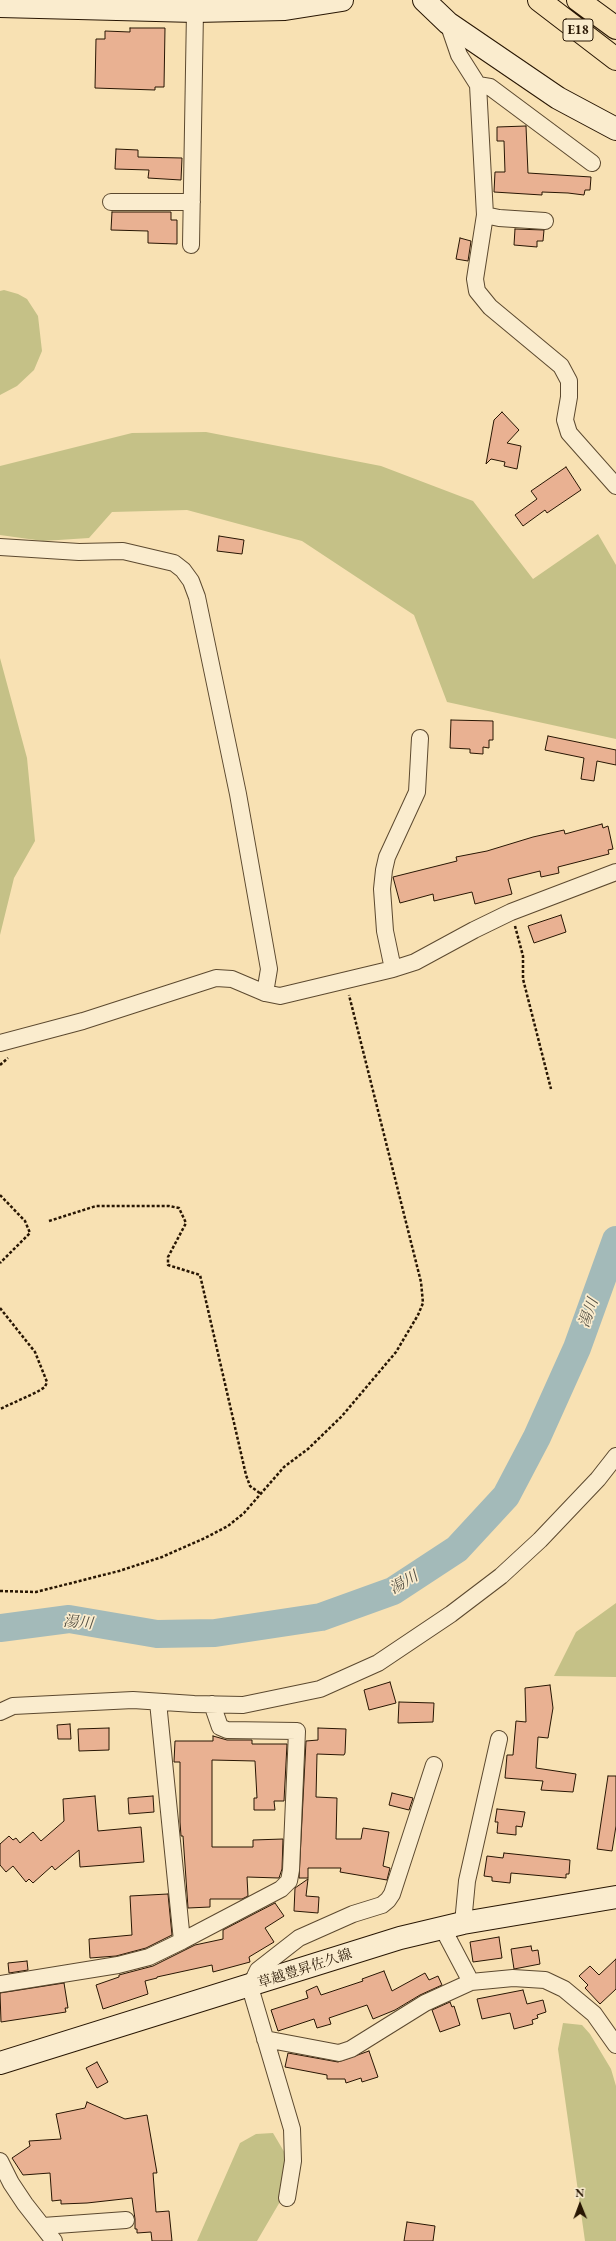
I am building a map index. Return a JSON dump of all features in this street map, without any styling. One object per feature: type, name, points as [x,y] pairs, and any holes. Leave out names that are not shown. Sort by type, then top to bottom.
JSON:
[{"type":"highway","name":"E18","points":[[539,0],[616,59]]},
{"type":"highway","name":"E18","points":[[578,0],[616,28]]},
{"type":"main road","points":[[0,6],[147,5],[195,11],[285,9],[312,6],[342,0]]},
{"type":"main road","points":[[424,0],[448,23],[558,98],[616,129]]},
{"type":"main road","name":"草越豊昇佐久線","points":[[0,2063],[250,1987],[376,1946],[442,1927],[616,1897]]},
{"type":"street","points":[[191,245],[195,11]]},
{"type":"street","points":[[448,23],[459,55],[478,85],[486,215],[475,279],[477,291],[490,307],[561,366],[569,381],[569,397],[565,420],[569,433],[616,486]]},
{"type":"street","points":[[478,85],[490,87],[592,163]]},
{"type":"street","points":[[112,202],[192,202]]},
{"type":"street","points":[[486,215],[498,218],[546,221]]},
{"type":"street","points":[[0,547],[79,552],[123,551],[174,563],[183,570],[191,581],[197,597],[239,802],[269,969],[265,993]]},
{"type":"street","points":[[392,969],[385,931],[382,889],[384,870],[387,858],[417,792],[420,738]]},
{"type":"street","points":[[0,1043],[83,1022],[216,978],[232,979],[265,993],[280,996],[392,969],[415,962],[511,912],[616,872]]},
{"type":"street","points":[[0,1712],[13,1706],[94,1704],[133,1700],[243,1705],[320,1689],[378,1663],[451,1614],[501,1576],[551,1529],[598,1479],[616,1456]]},
{"type":"street","points":[[158,1702],[182,1941]]},
{"type":"street","points":[[0,1984],[118,1965],[149,1957],[281,1889],[289,1881],[291,1870],[297,1731],[227,1730],[220,1727],[212,1704]]},
{"type":"street","points":[[463,1923],[467,1881],[499,1739]]},
{"type":"street","points":[[287,2198],[293,2161],[292,2129],[250,1987],[258,1970],[300,1938],[353,1914],[382,1905],[388,1900],[434,1766]]},
{"type":"street","points":[[442,1927],[471,1982]]},
{"type":"street","points":[[265,2040],[339,2053],[351,2049],[425,2003],[471,1982],[513,1978],[545,1980],[564,1989],[594,2014],[616,2045]]},
{"type":"street","points":[[0,2161],[11,2183],[54,2241]]},
{"type":"street","points":[[43,2226],[126,2220]]},
{"type":"path","points":[[511,912],[523,956],[523,978],[551,1089]]},
{"type":"path","points":[[0,1591],[36,1592],[63,1587],[119,1572],[162,1557],[228,1526],[244,1513],[284,1467],[308,1449],[342,1416],[396,1352],[418,1315],[423,1303],[421,1282],[346,981]]},
{"type":"path","points":[[0,1195],[25,1221],[30,1234],[0,1263]]},
{"type":"path","points":[[49,1221],[96,1206],[169,1206],[179,1208],[186,1223],[168,1257],[168,1265],[200,1275],[246,1475],[250,1486],[261,1494]]},
{"type":"path","points":[[0,1308],[35,1352],[47,1382],[45,1387],[37,1392],[0,1409]]},
{"type":"shaded area","points":[[4,290],[18,294],[27,299],[38,316],[42,351],[34,370],[17,386],[0,395],[0,291]]},
{"type":"shaded area","points":[[206,432],[381,466],[473,501],[533,579],[598,534],[616,565],[616,739],[447,702],[414,615],[302,541],[187,510],[112,512],[89,538],[43,541],[0,535],[0,466],[132,433]]},
{"type":"shaded area","points":[[0,658],[27,758],[35,841],[14,878],[0,935]]},
{"type":"shaded area","points":[[616,1603],[616,1677],[554,1676],[576,1632]]},
{"type":"shaded area","points":[[563,2023],[582,2025],[590,2034],[611,2069],[616,2086],[616,2241],[585,2241],[558,2049]]},
{"type":"shaded area","points":[[273,2133],[289,2160],[281,2200],[257,2241],[197,2241],[240,2143],[256,2134]]},
{"type":"building","points":[[130,28],[165,28],[164,87],[155,87],[155,90],[95,88],[96,39],[105,39],[105,31],[130,32]]},
{"type":"building","points":[[526,126],[528,173],[591,177],[590,190],[585,190],[584,195],[542,192],[542,195],[494,192],[495,172],[505,172],[504,141],[497,141],[497,127]]},
{"type":"building","points":[[116,149],[138,150],[138,157],[182,158],[181,180],[148,178],[149,170],[115,169]]},
{"type":"building","points":[[112,212],[171,212],[171,220],[177,220],[177,244],[148,243],[148,231],[111,230]]},
{"type":"building","points":[[515,229],[544,230],[543,241],[537,241],[537,247],[514,245]]},
{"type":"building","points":[[460,238],[471,241],[468,261],[456,259]]},
{"type":"building","points":[[502,412],[519,430],[507,443],[521,446],[517,469],[504,466],[505,462],[491,459],[486,464],[494,420]]},
{"type":"building","points":[[566,467],[581,490],[547,513],[545,510],[523,526],[515,515],[537,499],[531,491]]},
{"type":"building","points":[[219,536],[244,540],[242,554],[217,551]]},
{"type":"building","points":[[451,720],[493,721],[493,740],[489,740],[489,748],[483,747],[483,754],[470,753],[470,749],[450,748]]},
{"type":"building","points":[[548,736],[616,750],[616,765],[597,761],[594,781],[581,779],[584,758],[545,750]]},
{"type":"building","points":[[602,824],[603,828],[608,826],[613,849],[608,850],[609,854],[558,867],[559,873],[541,877],[540,871],[508,879],[512,894],[475,904],[472,892],[434,901],[433,894],[400,903],[393,877],[457,861],[456,857],[487,851],[533,837],[564,830],[565,834]]},
{"type":"building","points":[[561,915],[566,932],[534,943],[528,926]]},
{"type":"building","points":[[390,1682],[396,1703],[369,1710],[364,1690]]},
{"type":"building","points":[[550,1685],[553,1708],[548,1738],[538,1737],[536,1768],[576,1774],[573,1792],[541,1790],[543,1781],[505,1778],[507,1755],[513,1755],[516,1721],[526,1722],[525,1688]]},
{"type":"building","points":[[399,1702],[434,1703],[433,1722],[398,1723]]},
{"type":"building","points":[[70,1724],[71,1739],[58,1739],[57,1725]]},
{"type":"building","points":[[109,1728],[109,1750],[79,1751],[78,1729]]},
{"type":"building","points":[[318,1728],[346,1729],[344,1755],[317,1754],[316,1797],[337,1798],[336,1839],[361,1839],[363,1828],[389,1832],[383,1866],[390,1868],[387,1880],[340,1872],[341,1868],[308,1868],[308,1878],[299,1878],[306,1741],[318,1740]]},
{"type":"building","points":[[213,1736],[227,1740],[252,1740],[252,1744],[287,1744],[284,1801],[274,1801],[275,1810],[254,1810],[254,1798],[257,1798],[255,1761],[212,1760],[212,1847],[253,1847],[253,1840],[283,1839],[282,1869],[279,1878],[247,1877],[248,1896],[242,1899],[210,1899],[210,1907],[188,1908],[183,1836],[181,1836],[180,1822],[180,1762],[174,1762],[175,1741],[213,1741]]},
{"type":"building","points":[[608,1776],[616,1776],[616,1826],[612,1851],[597,1849]]},
{"type":"building","points":[[392,1793],[413,1798],[409,1810],[389,1805]]},
{"type":"building","points":[[95,1796],[98,1831],[141,1827],[144,1862],[80,1867],[79,1850],[55,1870],[52,1866],[33,1883],[29,1879],[26,1882],[13,1866],[6,1872],[0,1865],[0,1844],[9,1836],[13,1840],[16,1838],[20,1843],[33,1832],[41,1841],[64,1821],[63,1799]]},
{"type":"building","points":[[153,1796],[154,1812],[129,1814],[128,1798]]},
{"type":"building","points":[[497,1809],[525,1812],[522,1827],[516,1826],[516,1835],[497,1833],[498,1822],[495,1822]]},
{"type":"building","points":[[504,1853],[570,1860],[569,1874],[566,1874],[566,1878],[511,1873],[510,1883],[492,1881],[492,1877],[484,1876],[487,1856],[503,1858]]},
{"type":"building","points":[[308,1879],[306,1896],[319,1897],[318,1913],[294,1911],[295,1888]]},
{"type":"building","points":[[168,1894],[172,1935],[146,1948],[116,1956],[90,1958],[89,1939],[132,1935],[130,1896]]},
{"type":"building","points":[[275,1903],[284,1916],[265,1928],[274,1942],[249,1957],[250,1962],[213,1972],[212,1965],[157,1977],[145,1981],[148,1994],[103,2009],[96,1985],[119,1977],[119,1975],[153,1966],[195,1945],[223,1939],[223,1930]]},
{"type":"building","points":[[499,1937],[502,1958],[473,1962],[470,1942]]},
{"type":"building","points":[[531,1946],[532,1951],[538,1950],[540,1964],[514,1969],[511,1949]]},
{"type":"building","points":[[616,1959],[616,1989],[600,2004],[585,1988],[588,1985],[579,1976],[590,1966],[599,1975]]},
{"type":"building","points":[[27,1961],[28,1970],[9,1973],[8,1963]]},
{"type":"building","points":[[384,1971],[392,1991],[425,1973],[429,1980],[438,1976],[442,1985],[420,1995],[395,2010],[373,2019],[367,2005],[329,2018],[331,2024],[317,2028],[314,2019],[278,2031],[271,2010],[308,1998],[306,1991],[317,1986],[321,1995],[363,1981],[362,1979]]},
{"type":"building","points":[[64,1983],[68,2008],[65,2008],[66,2012],[1,2022],[0,1993]]},
{"type":"building","points":[[523,1990],[527,2004],[543,2000],[546,2012],[537,2015],[538,2018],[532,2020],[533,2024],[514,2029],[510,2013],[482,2019],[477,1999]]},
{"type":"building","points":[[450,2002],[452,2007],[454,2006],[460,2025],[440,2032],[432,2010]]},
{"type":"building","points":[[369,2051],[378,2077],[362,2082],[361,2078],[346,2083],[345,2079],[327,2079],[327,2075],[285,2067],[288,2053],[338,2062]]},
{"type":"building","points":[[97,2062],[108,2082],[97,2088],[86,2068]]},
{"type":"building","points":[[87,2102],[125,2119],[147,2115],[157,2173],[153,2173],[156,2212],[169,2211],[172,2241],[152,2241],[151,2232],[137,2233],[137,2229],[135,2229],[132,2198],[61,2204],[61,2200],[52,2201],[50,2173],[23,2175],[12,2158],[30,2146],[29,2141],[61,2139],[56,2114],[85,2108]]},
{"type":"building","points":[[407,2222],[435,2226],[433,2241],[404,2241]]},
{"type":"waterway","name":"湯川","points":[[0,1628],[69,1619],[157,1634],[215,1633],[321,1617],[393,1591],[457,1549],[506,1496],[537,1437],[577,1348],[616,1240]]}]
